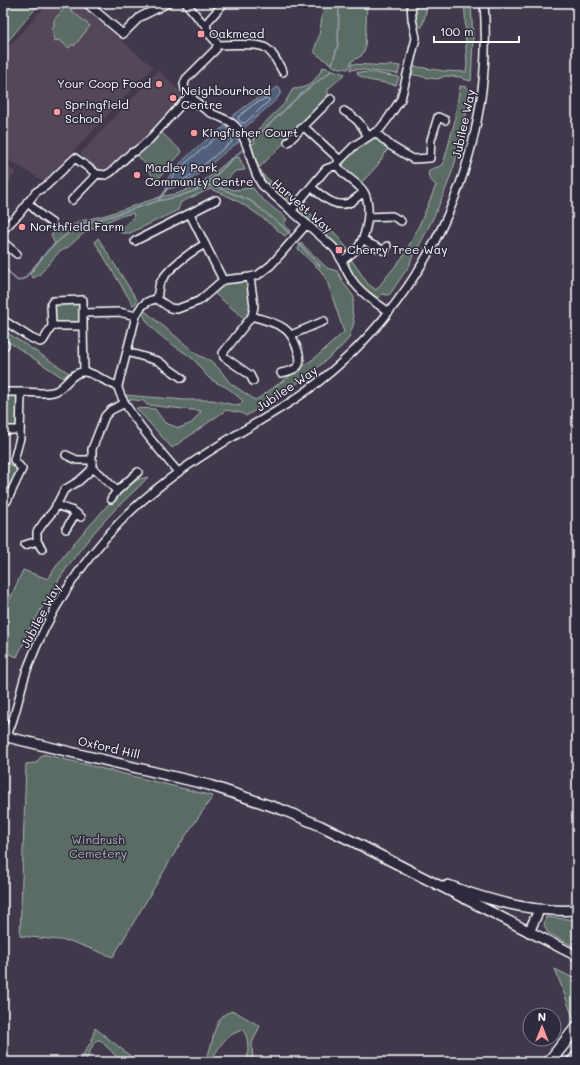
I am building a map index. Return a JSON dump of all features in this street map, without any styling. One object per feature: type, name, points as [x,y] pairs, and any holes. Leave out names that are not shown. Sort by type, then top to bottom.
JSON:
[{"type":"highway","points":[[549,1062],[577,1027]]},
{"type":"highway","points":[[572,1062],[577,1057]]},
{"type":"main road","name":"Oxford Hill","points":[[4,738],[209,785],[282,810],[320,826],[577,956]]},
{"type":"main road","points":[[426,880],[443,883],[490,900],[539,910],[577,910]]},
{"type":"main road","points":[[529,932],[539,910]]},
{"type":"street","points":[[86,3],[123,34],[140,17],[168,3]]},
{"type":"street","points":[[3,230],[19,214],[36,192],[46,186],[75,158],[97,174],[106,175],[131,153],[136,152],[149,140],[190,95],[183,86],[184,82],[216,49],[217,45],[215,40],[209,34],[206,25],[186,3]]},
{"type":"street","points":[[206,25],[224,3]]},
{"type":"street","points":[[291,211],[326,168],[338,162],[354,146],[376,132],[387,120],[402,95],[416,38],[412,19],[411,3]]},
{"type":"street","name":"Jubilee Way","points":[[4,738],[31,659],[50,619],[69,586],[90,557],[120,522],[145,498],[178,472],[282,407],[315,384],[358,347],[389,312],[407,288],[435,243],[449,214],[465,170],[477,122],[482,90],[485,47],[484,3]]},
{"type":"street","points":[[217,45],[262,46],[274,56],[283,72]]},
{"type":"street","name":"Harvest Way","points":[[190,95],[208,111],[230,121],[237,128],[245,141],[260,181],[291,211],[333,247],[358,288],[389,312]]},
{"type":"street","points":[[288,142],[331,98]]},
{"type":"street","points":[[344,111],[357,119],[368,137]]},
{"type":"street","points":[[376,132],[408,157],[413,159],[430,158],[431,140],[438,117],[445,120]]},
{"type":"street","points":[[304,126],[338,162],[341,171],[364,192],[367,201],[368,216],[363,239],[355,251],[342,261]]},
{"type":"street","points":[[72,200],[97,174]]},
{"type":"street","points":[[311,187],[334,203],[342,204],[350,202],[364,192]]},
{"type":"street","points":[[135,241],[216,200]]},
{"type":"street","points":[[27,202],[42,216],[52,222]]},
{"type":"street","points":[[190,214],[223,280]]},
{"type":"street","points":[[368,216],[392,216],[401,221]]},
{"type":"street","points":[[178,472],[125,403],[118,386],[136,316],[141,307],[150,300],[157,299],[170,308],[177,309],[199,301],[223,280],[258,275],[271,265],[307,224]]},
{"type":"street","points":[[363,239],[385,251],[388,246]]},
{"type":"street","points":[[3,242],[17,254]]},
{"type":"street","points":[[157,299],[160,284],[169,271],[188,254],[205,244]]},
{"type":"street","points":[[250,277],[254,306],[252,316],[223,353],[224,356],[250,375],[253,381]]},
{"type":"street","points":[[3,320],[40,342],[52,326],[53,301],[83,300],[84,372]]},
{"type":"street","points":[[83,313],[119,312],[136,316]]},
{"type":"street","points":[[252,316],[282,327],[291,335],[300,359],[300,363],[296,368],[281,374]]},
{"type":"street","points":[[291,335],[324,321]]},
{"type":"street","points":[[52,326],[83,326]]},
{"type":"street","points":[[127,352],[158,362],[182,378]]},
{"type":"street","points":[[3,392],[54,392],[61,388],[75,375],[84,372],[88,372],[113,385],[118,386]]},
{"type":"street","points":[[3,499],[7,501],[22,469],[14,460],[19,445],[22,392]]},
{"type":"street","points":[[42,549],[36,541],[37,532],[40,526],[51,514],[64,490],[85,476],[92,464],[92,448],[102,419],[111,410],[125,403]]},
{"type":"street","points":[[3,430],[20,430]]},
{"type":"street","points":[[66,455],[92,464],[117,491]]},
{"type":"street","points":[[111,499],[117,491],[138,472]]},
{"type":"street","points":[[56,505],[79,515],[66,529]]},
{"type":"street","points":[[25,545],[36,541]]},
{"type":"shaded area","name":"Springfield School","points":[[48,3],[77,3],[153,67],[45,182],[3,157],[3,53]]},
{"type":"shaded area","points":[[158,70],[184,95],[132,151],[121,156],[101,173],[80,154]]},
{"type":"shaded area","points":[[3,164],[16,172],[3,190]]},
{"type":"green space","points":[[3,3],[24,3],[28,5],[26,3],[40,3],[3,47]]},
{"type":"green space","points":[[323,3],[367,3],[365,49],[361,56],[352,61],[348,69],[335,67],[315,53],[323,11]]},
{"type":"green space","points":[[413,3],[428,3],[422,27],[417,27]]},
{"type":"green space","points":[[464,3],[471,3],[473,40],[471,81],[461,77],[445,76],[438,79],[410,74],[412,66],[444,71],[466,72],[467,62]]},
{"type":"green space","points":[[66,6],[90,26],[74,46],[72,44],[69,48],[59,40],[54,41],[52,27],[54,27],[54,20]]},
{"type":"green space","points":[[352,64],[400,66],[398,74],[356,69],[350,70]]},
{"type":"green space","points":[[323,67],[345,74],[328,89],[328,94],[330,97],[260,167],[257,167],[249,144],[255,143],[252,135],[284,104],[293,89],[299,89],[311,83],[318,76]]},
{"type":"green space","points":[[357,72],[399,77],[396,85],[368,80],[358,75]]},
{"type":"green space","points":[[460,86],[467,87],[470,91],[459,148],[445,191],[410,262],[411,263],[390,294],[382,294],[378,299],[353,277],[349,265],[351,259],[368,284],[376,290],[405,254],[423,217],[436,185],[432,182],[428,175],[429,170],[443,165],[454,124]]},
{"type":"green space","points":[[161,132],[182,152],[157,180],[146,169],[148,167],[137,155]]},
{"type":"green space","points":[[375,137],[389,147],[377,166],[361,183],[350,175],[343,165],[353,152]]},
{"type":"green space","points":[[239,157],[245,170],[235,171],[222,185],[233,190],[253,188],[260,197],[287,219],[284,224],[290,231],[285,236],[241,203],[210,189],[181,202],[178,210],[130,233],[121,233],[121,228],[134,216],[133,213],[117,217],[85,232],[67,248],[59,252],[39,275],[33,278],[30,274],[50,248],[55,245],[51,235],[64,225],[69,229],[77,222],[106,215],[163,196],[176,194],[199,185],[232,158]]},
{"type":"green space","points":[[261,170],[262,174],[295,202],[289,204],[271,190],[260,176],[258,171]]},
{"type":"green space","points":[[299,205],[335,233],[350,252],[346,254],[341,253],[300,214],[298,209]]},
{"type":"green space","points":[[98,238],[137,300],[133,305],[95,242]]},
{"type":"green space","points":[[301,243],[327,268],[337,271],[354,297],[352,311],[354,322],[349,338],[307,377],[246,416],[242,413],[226,410],[172,448],[136,408],[155,409],[165,423],[179,428],[192,423],[201,411],[147,405],[144,401],[125,399],[124,395],[185,400],[212,400],[239,406],[243,401],[226,387],[209,378],[193,359],[158,334],[143,314],[145,311],[198,355],[211,361],[230,383],[255,400],[316,357],[344,332],[327,281],[321,271],[298,249]]},
{"type":"green space","points":[[246,281],[249,283],[251,302],[250,311],[246,320],[214,293],[224,283]]},
{"type":"green space","points":[[55,303],[78,303],[80,305],[81,323],[55,323],[53,305]]},
{"type":"green space","points":[[3,330],[69,373],[63,378],[3,338]]},
{"type":"green space","points":[[3,395],[14,395],[18,399],[17,423],[14,426],[3,426]]},
{"type":"green space","points":[[3,461],[19,469],[4,497],[3,496]]},
{"type":"green space","points":[[148,477],[114,511],[81,548],[46,601],[17,657],[3,651],[3,614],[23,570],[48,579],[70,548],[115,497],[132,482]]},
{"type":"green space","name":"Windrush Cemetery","points":[[43,754],[213,796],[180,844],[113,957],[70,941],[20,936],[26,764],[36,763]]},
{"type":"green space","points":[[546,917],[577,920],[577,948],[548,933],[544,925]]},
{"type":"green space","points":[[555,969],[575,979],[577,976],[577,1028]]},
{"type":"green space","points":[[234,1011],[260,1026],[252,1043],[253,1062],[248,1062],[247,1037],[243,1030],[236,1032],[226,1039],[209,1062],[203,1062],[210,1048],[217,1024],[226,1013]]},
{"type":"green space","points":[[95,1028],[138,1062],[122,1062],[100,1040],[97,1040],[85,1062],[78,1062],[91,1042]]},
{"type":"water","points":[[278,87],[281,92],[277,99],[242,130],[231,117],[253,101]]},
{"type":"water","points":[[225,126],[239,142],[187,182],[167,189],[164,184],[177,167],[200,145]]},
{"type":"waterway","points":[[332,64],[338,45],[339,3]]},
{"type":"waterway","points":[[250,143],[301,94],[330,72],[331,69]]},
{"type":"waterway","points":[[206,185],[242,150]]},
{"type":"waterway","points":[[158,201],[177,197],[206,185],[217,187],[251,201],[293,237]]},
{"type":"waterway","points":[[3,268],[18,281],[25,278],[50,248],[78,225],[158,201],[167,189]]},
{"type":"waterway","points":[[295,240],[320,266]]},
{"type":"place","name":"Oakmead","points":[[201,34]]},
{"type":"place","name":"Your Coop Food","points":[[159,84]]},
{"type":"place","name":"Neighbourhood Centre","points":[[173,98]]},
{"type":"place","name":"Springfield School","points":[[57,112]]},
{"type":"place","name":"Kingfisher Court","points":[[194,133]]},
{"type":"place","name":"Madley Park Community Centre","points":[[137,175]]},
{"type":"place","name":"Northfield Farm","points":[[22,227]]},
{"type":"place","name":"Cherry Tree Way","points":[[339,250]]}]
